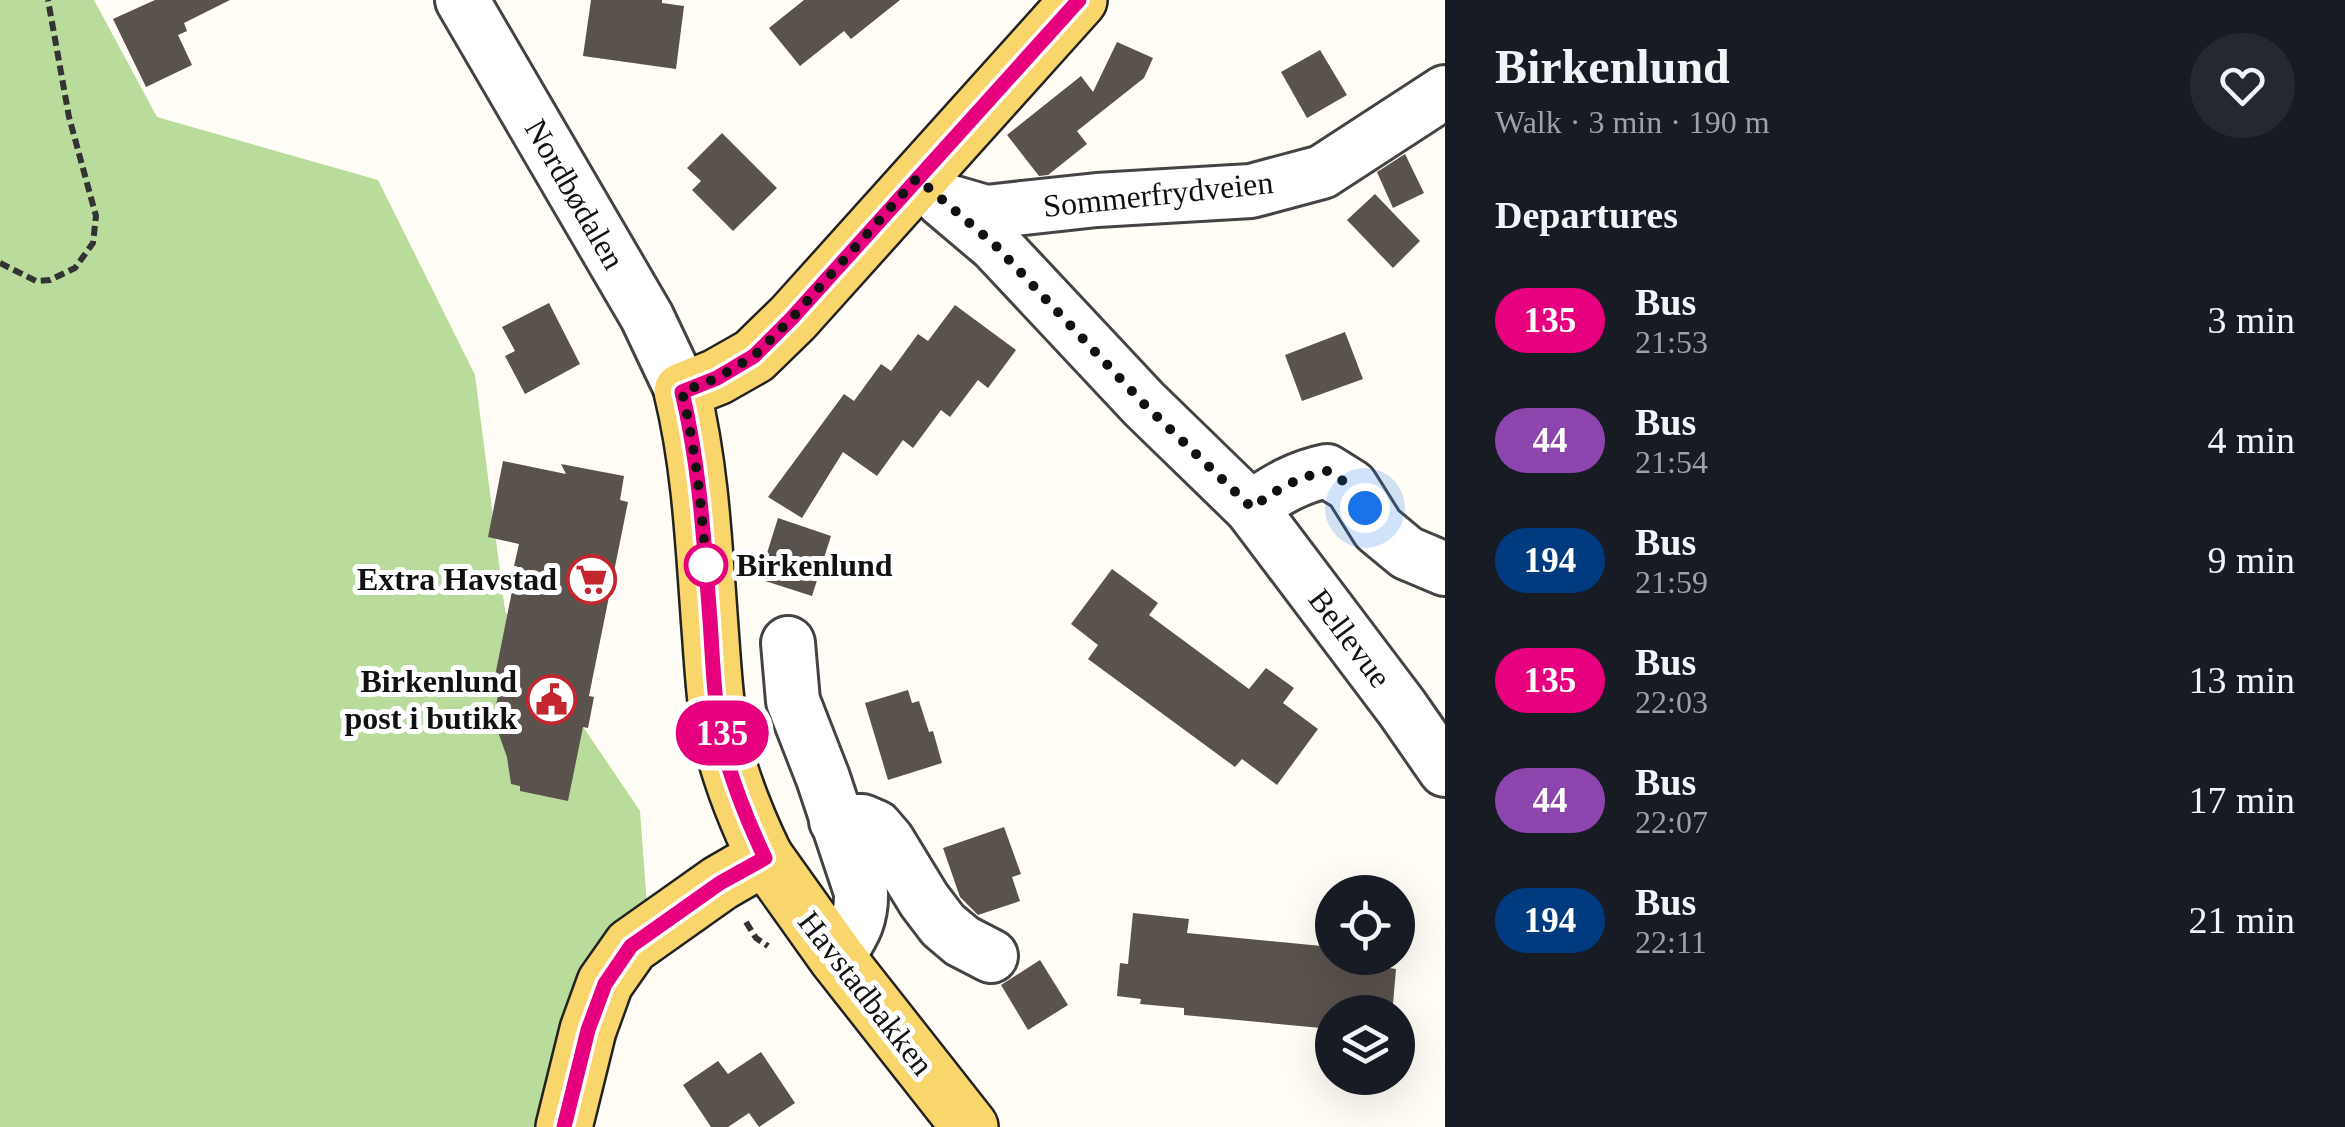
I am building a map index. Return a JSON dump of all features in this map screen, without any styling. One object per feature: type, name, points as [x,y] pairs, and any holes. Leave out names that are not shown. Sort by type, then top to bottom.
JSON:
[{"type":"main road","points":[[682,392],[717,378],[754,356],[930,190],[1079,0]]},
{"type":"main road","name":"Havstadbakken","points":[[682,392],[700,492],[714,686],[724,748],[742,810],[765,858],[837,958],[970,1127]]},
{"type":"main road","points":[[564,1127],[599,999],[631,946],[720,883],[765,858]]},
{"type":"street","name":"Nordbødalen","points":[[462,0],[647,317],[682,392]]},
{"type":"street","name":"Sommerfrydveien","points":[[930,190],[986,212],[1096,200],[1251,191],[1322,172],[1445,92]]},
{"type":"street","name":"Bellevue","points":[[930,190],[995,245],[1144,404],[1252,508],[1445,770]]},
{"type":"street","points":[[1252,508],[1271,493],[1306,476],[1327,471],[1351,486],[1378,530],[1407,553],[1445,570]]},
{"type":"street","points":[[788,643],[793,700],[824,778],[861,892],[862,910],[837,958]]},
{"type":"street","points":[[836,821],[862,821],[876,826],[943,925],[962,941],[991,956]]},
{"type":"path","points":[[0,263],[36,280],[50,280],[75,268],[93,243],[96,216],[69,116],[48,0]]},
{"type":"green space","points":[[0,0],[94,0],[157,117],[378,180],[475,375],[505,611],[640,811],[647,905],[592,1127],[0,1127]]},
{"type":"building","points":[[155,0],[230,0],[184,23],[187,31],[178,35],[192,65],[146,87],[113,19]]},
{"type":"building","points":[[591,0],[662,0],[684,6],[676,69],[583,56]]},
{"type":"building","points":[[804,0],[900,0],[851,39],[844,31],[800,66],[769,28]]},
{"type":"building","points":[[1117,42],[1153,58],[1144,78],[1077,131],[1087,144],[1048,175],[1039,176],[1007,135],[1081,76],[1093,92]]},
{"type":"building","points":[[1320,50],[1347,95],[1307,118],[1281,72]]},
{"type":"building","points":[[722,133],[777,188],[733,231],[692,190],[701,181],[687,168]]},
{"type":"building","points":[[1405,154],[1424,193],[1393,208],[1377,172]]},
{"type":"building","points":[[1375,194],[1420,241],[1393,268],[1347,220]]},
{"type":"building","points":[[549,303],[580,364],[525,394],[505,356],[515,351],[502,327]]},
{"type":"building","points":[[955,305],[1016,350],[988,388],[978,380],[950,417],[941,410],[913,448],[903,440],[877,476],[843,452],[802,518],[768,497],[844,394],[854,401],[881,364],[891,371],[918,334],[928,341]]},
{"type":"building","points":[[1345,332],[1363,379],[1302,401],[1285,355]]},
{"type":"building","points":[[503,461],[566,474],[561,464],[624,476],[620,500],[628,502],[589,696],[594,697],[588,728],[583,727],[568,801],[520,791],[520,786],[511,784],[507,757],[493,718],[501,683],[494,681],[519,544],[488,537]]},
{"type":"building","points":[[778,518],[831,536],[812,596],[759,579]]},
{"type":"building","points":[[1112,569],[1158,603],[1149,615],[1249,689],[1266,668],[1294,688],[1283,703],[1318,729],[1277,785],[1242,759],[1235,767],[1088,659],[1098,645],[1071,624]]},
{"type":"building","points":[[908,690],[912,703],[919,701],[929,732],[933,731],[942,763],[888,780],[865,703]]},
{"type":"building","points":[[1004,827],[1021,874],[1012,877],[1020,901],[978,915],[960,897],[943,848]]},
{"type":"building","points":[[1133,913],[1189,919],[1187,933],[1315,945],[1315,975],[1395,975],[1394,995],[1315,995],[1315,1027],[1184,1015],[1184,1008],[1140,1004],[1141,999],[1117,996],[1120,963],[1128,964]]},
{"type":"building","points":[[1040,960],[1068,1005],[1028,1030],[1001,985]]},
{"type":"building","points":[[761,1052],[795,1103],[759,1127],[749,1113],[728,1127],[711,1127],[683,1085],[718,1061],[728,1074]]},
{"type":"bus line","name":"135","points":[[564,1127],[588,1030],[605,984],[631,946],[720,883],[765,858],[742,810],[724,748],[714,686],[700,492],[682,392],[717,378],[754,356],[1079,0]]},
{"type":"place","name":"Birkenlund","points":[[706,565]]},
{"type":"place","name":"Extra Havstad","points":[[592,579]]},
{"type":"place","name":"Birkenlund post i butikk","points":[[552,699]]},
{"type":"route","points":[[706,565],[706,570],[692,432],[682,392],[717,378],[754,356],[917,178],[995,245],[1144,404],[1252,508],[1271,493],[1306,476],[1327,471],[1351,486],[1365,508]]}]
